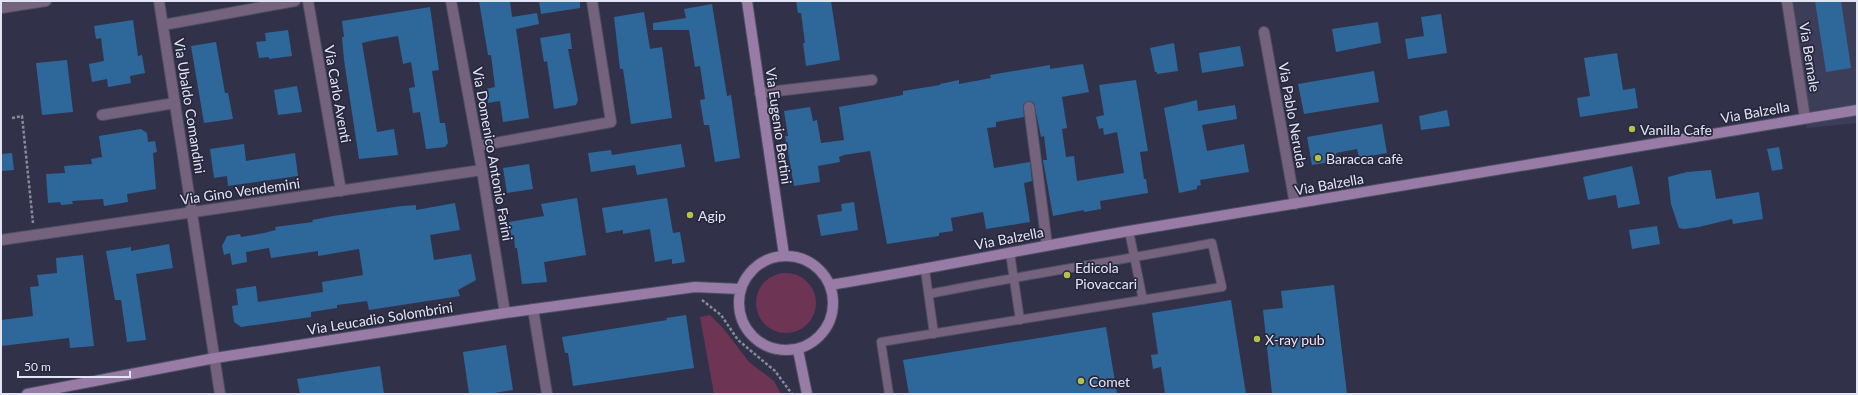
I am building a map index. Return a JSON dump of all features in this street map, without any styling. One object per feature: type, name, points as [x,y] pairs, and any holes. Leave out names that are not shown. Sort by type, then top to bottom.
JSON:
[{"type":"street","points":[[1,8],[46,1]]},
{"type":"street","name":"Via Ubaldo Comandini","points":[[159,1],[220,394]]},
{"type":"street","points":[[163,25],[295,1]]},
{"type":"street","name":"Via Carlo Aventi","points":[[308,1],[341,191]]},
{"type":"street","name":"Via Domenico Antonio Farini","points":[[452,1],[506,313]]},
{"type":"street","points":[[478,146],[611,122],[592,1]]},
{"type":"street","name":"Via Eugenio Bertini","points":[[747,1],[784,256]]},
{"type":"street","name":"Via Bernale","points":[[1787,1],[1805,118]]},
{"type":"street","name":"Via Pablo Neruda","points":[[1264,32],[1295,204]]},
{"type":"street","points":[[760,93],[872,80]]},
{"type":"street","points":[[102,115],[175,103]]},
{"type":"street","points":[[1029,107],[1047,245]]},
{"type":"street","name":"Via Balzella","points":[[830,285],[925,270],[1047,245],[1129,231],[1857,110]]},
{"type":"street","name":"Via Gino Vendemini","points":[[1,240],[482,170]]},
{"type":"street","points":[[784,256],[799,257],[812,263],[823,273],[830,285],[834,301],[832,317],[824,331],[813,343],[798,350],[781,351],[765,346],[751,337],[742,322],[738,306],[740,289],[746,276],[757,265],[770,258],[784,256]]},
{"type":"street","name":"Via Leucadio Solombrini","points":[[27,394],[215,358],[533,309],[695,287],[740,289]]},
{"type":"street","points":[[533,309],[547,394]]},
{"type":"street","points":[[798,350],[807,394]]},
{"type":"lane","points":[[1129,231],[1143,300]]},
{"type":"lane","points":[[889,394],[881,342],[1222,287],[1212,243],[1134,258],[1014,276],[929,294]]},
{"type":"lane","points":[[1010,253],[1020,320]]},
{"type":"lane","points":[[925,270],[934,334]]},
{"type":"path","points":[[12,118],[22,116],[35,235]]},
{"type":"path","points":[[698,298],[720,314],[738,340],[775,371],[792,394]]},
{"type":"shaded area","points":[[1785,1],[1857,1],[1857,123],[1807,128]]},
{"type":"shaded area","points":[[786,273],[802,278],[807,282],[811,287],[816,303],[811,319],[807,324],[802,328],[786,333],[770,328],[765,324],[761,319],[756,303],[761,287],[765,282],[770,278]]},
{"type":"shaded area","points":[[710,315],[723,328],[749,362],[774,381],[781,394],[714,394],[700,317]]},
{"type":"building","points":[[479,1],[510,1],[512,17],[537,13],[539,24],[516,29],[529,118],[503,122],[500,101],[488,103],[486,89],[495,87],[491,55],[488,55]]},
{"type":"building","points":[[539,1],[580,1],[580,8],[541,14]]},
{"type":"building","points":[[796,1],[831,1],[840,60],[806,66],[801,13],[798,13]]},
{"type":"building","points":[[1815,1],[1841,1],[1851,68],[1826,72]]},
{"type":"building","points":[[712,4],[727,96],[731,95],[740,158],[715,162],[709,125],[704,125],[700,100],[705,99],[700,66],[695,67],[689,30],[653,30],[653,23],[686,18],[684,9]]},
{"type":"building","points":[[430,7],[439,70],[432,71],[440,123],[445,123],[448,143],[445,147],[426,149],[420,112],[413,113],[409,88],[415,87],[411,62],[403,64],[398,36],[375,40],[362,43],[377,132],[394,129],[398,155],[359,159],[344,60],[342,21]]},
{"type":"building","points":[[644,12],[650,49],[662,47],[672,118],[631,124],[623,69],[620,69],[614,17]]},
{"type":"building","points":[[1441,14],[1447,53],[1408,59],[1405,39],[1424,36],[1421,17]]},
{"type":"building","points":[[133,20],[138,56],[142,55],[145,73],[130,76],[131,83],[108,87],[107,79],[92,82],[89,64],[104,61],[101,38],[96,39],[94,26]]},
{"type":"building","points":[[1378,22],[1381,43],[1336,52],[1332,29]]},
{"type":"building","points":[[288,30],[292,56],[269,59],[269,57],[259,58],[256,42],[266,41],[265,33]]},
{"type":"building","points":[[570,33],[572,49],[568,49],[578,100],[576,105],[554,109],[547,61],[544,62],[540,38]]},
{"type":"building","points":[[216,42],[225,93],[228,93],[233,119],[204,123],[191,46]]},
{"type":"building","points":[[1174,43],[1178,71],[1157,74],[1157,72],[1155,72],[1150,48]]},
{"type":"building","points":[[1240,46],[1244,66],[1202,73],[1199,53]]},
{"type":"building","points":[[1617,53],[1623,90],[1635,88],[1638,108],[1580,117],[1577,98],[1590,96],[1584,58]]},
{"type":"building","points":[[67,60],[73,112],[42,115],[36,63]]},
{"type":"building","points":[[1083,64],[1089,92],[1062,97],[1067,128],[1062,129],[1066,157],[1074,156],[1077,181],[1124,173],[1117,132],[1104,135],[1103,128],[1099,129],[1096,117],[1104,115],[1099,85],[1136,80],[1148,151],[1140,152],[1144,179],[1146,179],[1148,193],[1100,201],[1101,209],[1084,212],[1084,210],[1053,216],[1043,160],[1047,160],[1044,136],[1041,137],[1034,103],[1029,101],[1023,105],[1024,117],[996,122],[996,127],[987,128],[994,168],[1030,162],[1032,181],[1024,183],[1030,222],[986,229],[983,212],[951,218],[953,231],[939,233],[939,236],[887,244],[870,151],[844,155],[839,157],[840,162],[818,166],[820,182],[794,186],[785,136],[788,136],[784,111],[810,107],[813,121],[817,120],[821,143],[844,140],[839,107],[903,95],[903,91],[940,85],[959,80],[959,84],[991,78],[990,75],[1050,65],[1050,69]]},
{"type":"building","points":[[1374,71],[1379,102],[1304,114],[1298,84]]},
{"type":"building","points":[[297,86],[302,112],[278,115],[274,90]]},
{"type":"building","points":[[1197,100],[1198,111],[1235,105],[1237,119],[1202,125],[1207,151],[1244,144],[1249,172],[1200,180],[1201,185],[1197,186],[1197,189],[1179,193],[1164,108]]},
{"type":"building","points":[[1447,110],[1450,126],[1421,130],[1419,116]]},
{"type":"building","points":[[1382,124],[1387,153],[1359,158],[1357,149],[1336,153],[1337,161],[1312,165],[1307,137]]},
{"type":"building","points":[[141,129],[147,133],[148,142],[155,141],[157,152],[153,153],[156,189],[127,194],[128,202],[104,206],[103,199],[72,201],[73,204],[61,205],[60,202],[48,203],[46,174],[65,173],[64,166],[92,164],[91,159],[102,157],[99,136]]},
{"type":"building","points":[[244,144],[246,161],[295,153],[298,176],[228,186],[227,176],[214,178],[210,149]]},
{"type":"building","points":[[681,144],[685,167],[637,175],[635,165],[591,172],[588,153],[611,150],[612,155]]},
{"type":"building","points":[[1779,147],[1783,169],[1772,171],[1767,149]]},
{"type":"building","points":[[12,153],[14,170],[1,171],[1,154]]},
{"type":"building","points":[[529,164],[533,189],[507,193],[503,168]]},
{"type":"building","points":[[1632,166],[1640,204],[1618,208],[1616,195],[1588,200],[1583,177]]},
{"type":"building","points":[[1711,170],[1716,199],[1759,192],[1763,219],[1733,224],[1732,219],[1699,227],[1684,229],[1679,228],[1671,204],[1668,177],[1687,172]]},
{"type":"building","points":[[577,198],[586,255],[544,262],[547,282],[522,284],[517,248],[515,248],[514,235],[511,235],[509,222],[544,216],[541,204]]},
{"type":"building","points":[[667,198],[673,233],[680,232],[685,262],[672,264],[672,259],[655,262],[650,229],[623,234],[623,230],[606,233],[602,208]]},
{"type":"building","points":[[854,202],[858,230],[821,236],[817,215],[842,211],[841,204]]},
{"type":"building","points":[[455,203],[460,230],[430,235],[434,260],[471,254],[476,280],[458,290],[460,296],[369,310],[367,301],[337,305],[337,308],[311,312],[311,317],[241,327],[234,322],[232,306],[238,305],[236,289],[256,286],[258,302],[323,292],[322,282],[363,275],[359,249],[318,256],[318,251],[271,258],[269,248],[246,252],[247,262],[232,265],[230,253],[224,255],[222,246],[227,236],[240,234],[241,237],[276,230],[275,227],[313,222],[312,220],[333,216],[402,206],[416,205],[416,210]]},
{"type":"building","points":[[1657,226],[1660,244],[1632,249],[1629,230]]},
{"type":"building","points":[[169,244],[173,268],[136,274],[146,340],[127,342],[121,300],[115,300],[106,251],[131,247],[131,251]]},
{"type":"building","points":[[83,255],[94,346],[70,348],[69,338],[1,346],[1,320],[33,316],[30,287],[39,286],[37,275],[57,273],[56,258]]},
{"type":"building","points":[[1334,285],[1347,394],[1272,394],[1263,310],[1283,308],[1281,291]]},
{"type":"building","points":[[1231,300],[1246,394],[1165,394],[1161,367],[1153,369],[1151,355],[1158,354],[1152,313]]},
{"type":"building","points":[[686,315],[694,368],[573,386],[568,353],[565,353],[562,337],[667,320],[666,318]]},
{"type":"building","points":[[1106,327],[1117,394],[909,394],[903,360]]},
{"type":"building","points":[[506,345],[513,390],[488,394],[469,394],[463,352]]},
{"type":"building","points":[[380,366],[384,394],[300,394],[297,379]]},
{"type":"place","name":"Vanilla Cafe","points":[[1632,129]]},
{"type":"place","name":"Baracca cafè","points":[[1318,158]]},
{"type":"place","name":"Agip","points":[[690,215]]},
{"type":"place","name":"Edicola Piovaccari","points":[[1067,275]]},
{"type":"place","name":"X-ray pub","points":[[1257,339]]},
{"type":"place","name":"Comet","points":[[1081,381]]}]
